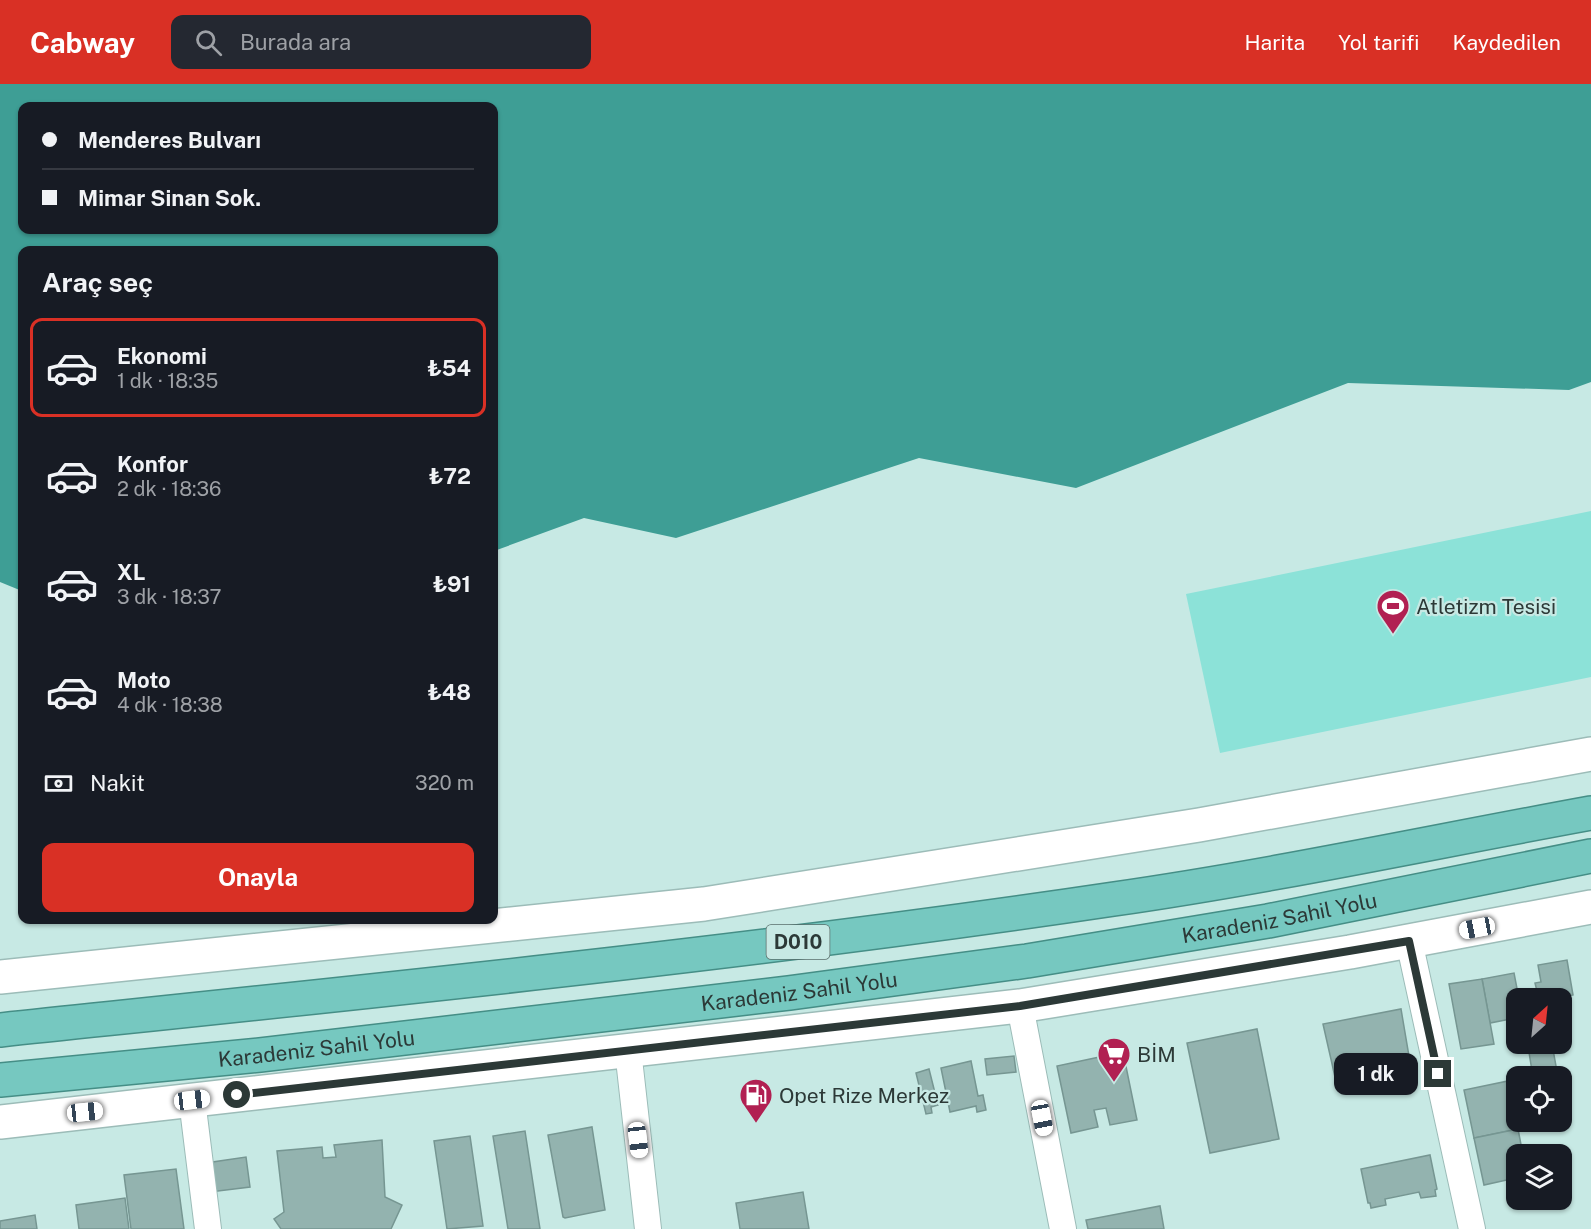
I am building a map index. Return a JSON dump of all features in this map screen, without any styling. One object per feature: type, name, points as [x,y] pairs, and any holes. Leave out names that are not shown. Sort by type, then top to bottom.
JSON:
[{"type":"highway","name":"D010","points":[[0,1030],[546,973],[906,929],[1131,897],[1591,813]]},
{"type":"highway","name":"Karadeniz Sahil Yolu","points":[[0,1080],[284,1052],[789,993],[1028,961],[1268,921],[1591,856]]},
{"type":"main road","points":[[0,976],[704,904],[1199,825],[1591,754]]},
{"type":"main road","points":[[0,1122],[1020,1006],[1409,941],[1591,907]]},
{"type":"street","points":[[1409,941],[1472,1229]]},
{"type":"street","points":[[1020,1006],[1063,1229]]},
{"type":"street","points":[[628,1050],[648,1229]]},
{"type":"street","points":[[192,1100],[208,1229]]},
{"type":"shaded area","points":[[0,84],[1591,84],[1591,382],[1569,390],[1348,383],[1076,488],[919,458],[676,538],[584,518],[498,550],[498,246],[18,246],[18,589],[0,582]]},
{"type":"shaded area","name":"Atletizm Tesisi","points":[[1591,511],[1591,677],[1220,753],[1186,594]]},
{"type":"building","points":[[1567,960],[1572,988],[1536,988],[1535,983],[1541,982],[1538,965]]},
{"type":"building","points":[[1514,973],[1517,988],[1506,988],[1506,1020],[1490,1023],[1482,979]]},
{"type":"building","points":[[1482,979],[1494,1044],[1461,1049],[1449,984]]},
{"type":"building","points":[[1401,1009],[1410,1062],[1377,1066],[1377,1060],[1365,1062],[1367,1068],[1335,1077],[1323,1024]]},
{"type":"building","points":[[1257,1029],[1279,1139],[1210,1153],[1187,1043]]},
{"type":"building","points":[[1123,1052],[1137,1120],[1110,1125],[1106,1108],[1094,1110],[1098,1127],[1071,1133],[1057,1066]]},
{"type":"building","points":[[1529,1054],[1554,1054],[1556,1066],[1531,1066]]},
{"type":"building","points":[[1014,1056],[1016,1072],[987,1075],[985,1059]]},
{"type":"building","points":[[971,1061],[978,1096],[983,1095],[986,1110],[977,1112],[976,1106],[950,1112],[941,1068]]},
{"type":"building","points":[[929,1069],[938,1105],[931,1107],[932,1113],[926,1114],[916,1073]]},
{"type":"building","points":[[1506,1081],[1506,1131],[1474,1138],[1464,1090]]},
{"type":"building","points":[[592,1127],[605,1210],[565,1218],[548,1135]]},
{"type":"building","points":[[525,1131],[540,1229],[508,1229],[493,1136]]},
{"type":"building","points":[[1506,1131],[1519,1132],[1521,1144],[1506,1144],[1506,1180],[1484,1185],[1474,1138]]},
{"type":"building","points":[[470,1136],[483,1226],[447,1229],[434,1141]]},
{"type":"building","points":[[382,1140],[385,1197],[402,1205],[391,1229],[281,1229],[274,1219],[284,1212],[277,1151],[322,1147],[323,1158],[336,1157],[334,1145]]},
{"type":"building","points":[[1430,1155],[1437,1189],[1435,1190],[1436,1196],[1421,1198],[1419,1192],[1385,1199],[1386,1205],[1371,1208],[1361,1169]]},
{"type":"building","points":[[246,1157],[250,1187],[210,1192],[206,1163]]},
{"type":"building","points":[[176,1169],[184,1229],[131,1229],[124,1175]]},
{"type":"building","points":[[803,1192],[809,1229],[740,1229],[736,1203]]},
{"type":"building","points":[[125,1198],[129,1229],[79,1229],[76,1205]]},
{"type":"building","points":[[1160,1206],[1164,1229],[1088,1229],[1086,1220]]},
{"type":"building","points":[[35,1215],[37,1229],[0,1229],[0,1221]]},
{"type":"place","name":"Atletizm Tesisi","points":[[1393,635]]},
{"type":"place","name":"BİM","points":[[1114,1083]]},
{"type":"place","name":"Opet Rize Merkez","points":[[756,1124]]},
{"type":"route","points":[[237,1095],[1020,1006],[1409,941],[1438,1074]]}]
